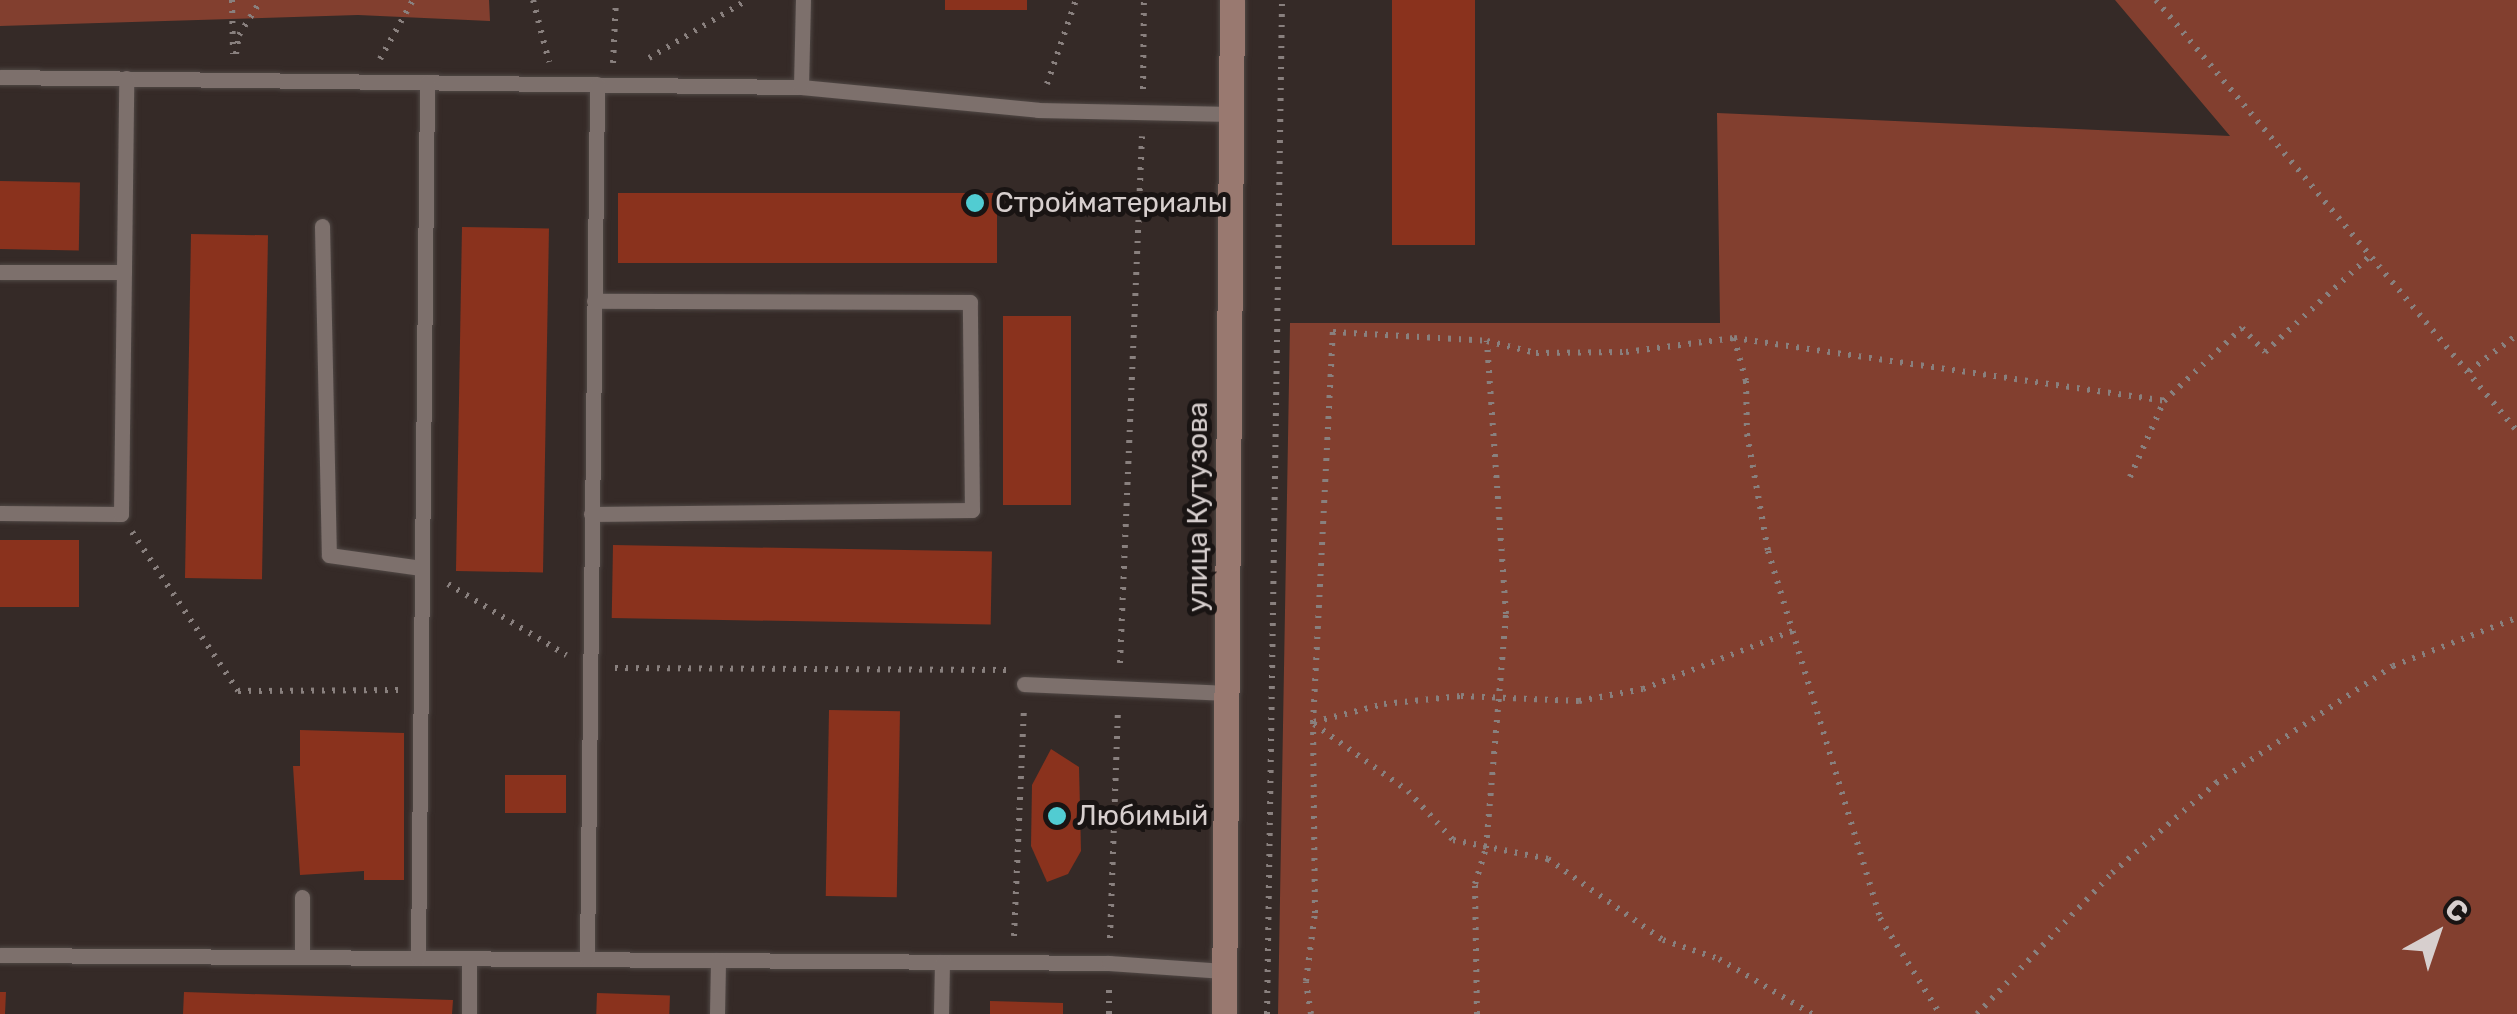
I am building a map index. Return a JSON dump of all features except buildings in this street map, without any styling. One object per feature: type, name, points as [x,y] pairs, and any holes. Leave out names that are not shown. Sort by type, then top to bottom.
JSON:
[{"type":"main road","name":"улица Кутузова","points":[[1224,1014],[1232,0]]},
{"type":"lane","points":[[801,87],[803,0]]},
{"type":"lane","points":[[0,77],[801,87],[1038,110],[1232,114]]},
{"type":"lane","points":[[0,513],[121,514],[126,78]]},
{"type":"lane","points":[[418,958],[427,82]]},
{"type":"lane","points":[[587,958],[594,301],[604,84]]},
{"type":"lane","points":[[322,226],[330,555],[421,568]]},
{"type":"lane","points":[[0,272],[124,272]]},
{"type":"lane","points":[[591,514],[972,510],[970,302],[594,301]]},
{"type":"lane","points":[[1024,684],[1226,693]]},
{"type":"lane","points":[[302,897],[302,957]]},
{"type":"lane","points":[[0,955],[1109,963],[1224,971]]},
{"type":"lane","points":[[469,958],[469,1014]]},
{"type":"lane","points":[[718,960],[718,1014]]},
{"type":"lane","points":[[941,1014],[942,962]]},
{"type":"path","points":[[232,0],[232,80]]},
{"type":"path","points":[[232,80],[239,35],[262,0]]},
{"type":"path","points":[[368,82],[413,0]]},
{"type":"path","points":[[532,0],[555,83]]},
{"type":"path","points":[[604,84],[616,0]]},
{"type":"path","points":[[648,84],[648,58],[747,0]]},
{"type":"path","points":[[1038,110],[1076,0]]},
{"type":"path","points":[[1109,1014],[1144,0]]},
{"type":"path","points":[[1267,1014],[1282,0]]},
{"type":"path","points":[[2156,0],[2517,431]]},
{"type":"path","points":[[2130,476],[2164,401],[2242,328],[2264,352],[2371,255]]},
{"type":"path","points":[[1311,1014],[1306,981],[1316,913],[1313,723],[1333,332],[1487,341],[1536,353],[1626,352],[1734,338],[2164,401]]},
{"type":"path","points":[[2469,371],[2517,335]]},
{"type":"path","points":[[1734,338],[1746,380],[1747,434],[1768,552],[1880,918],[1940,1014]]},
{"type":"path","points":[[1477,1014],[1475,884],[1486,848],[1506,614],[1487,341]]},
{"type":"path","points":[[121,514],[238,692],[420,690]]},
{"type":"path","points":[[421,568],[588,668],[1005,669],[1024,684],[1012,962]]},
{"type":"path","points":[[1977,1014],[2112,873],[2216,783],[2393,666],[2517,618]]},
{"type":"path","points":[[1313,723],[1384,704],[1499,696],[1579,701],[1642,689],[1795,630]]},
{"type":"path","points":[[1313,723],[1408,791],[1453,840],[1548,858],[1663,940],[1719,958],[1812,1014]]},
{"type":"shaded area","points":[[0,0],[489,0],[490,21],[358,15],[0,26]]},
{"type":"shaded area","points":[[2115,0],[2517,0],[2517,1014],[1278,1014],[1290,323],[1720,323],[1717,113],[2230,136]]},
{"type":"place","name":"Стройматериалы","points":[[975,203]]},
{"type":"place","name":"Любимый","points":[[1057,816]]}]
